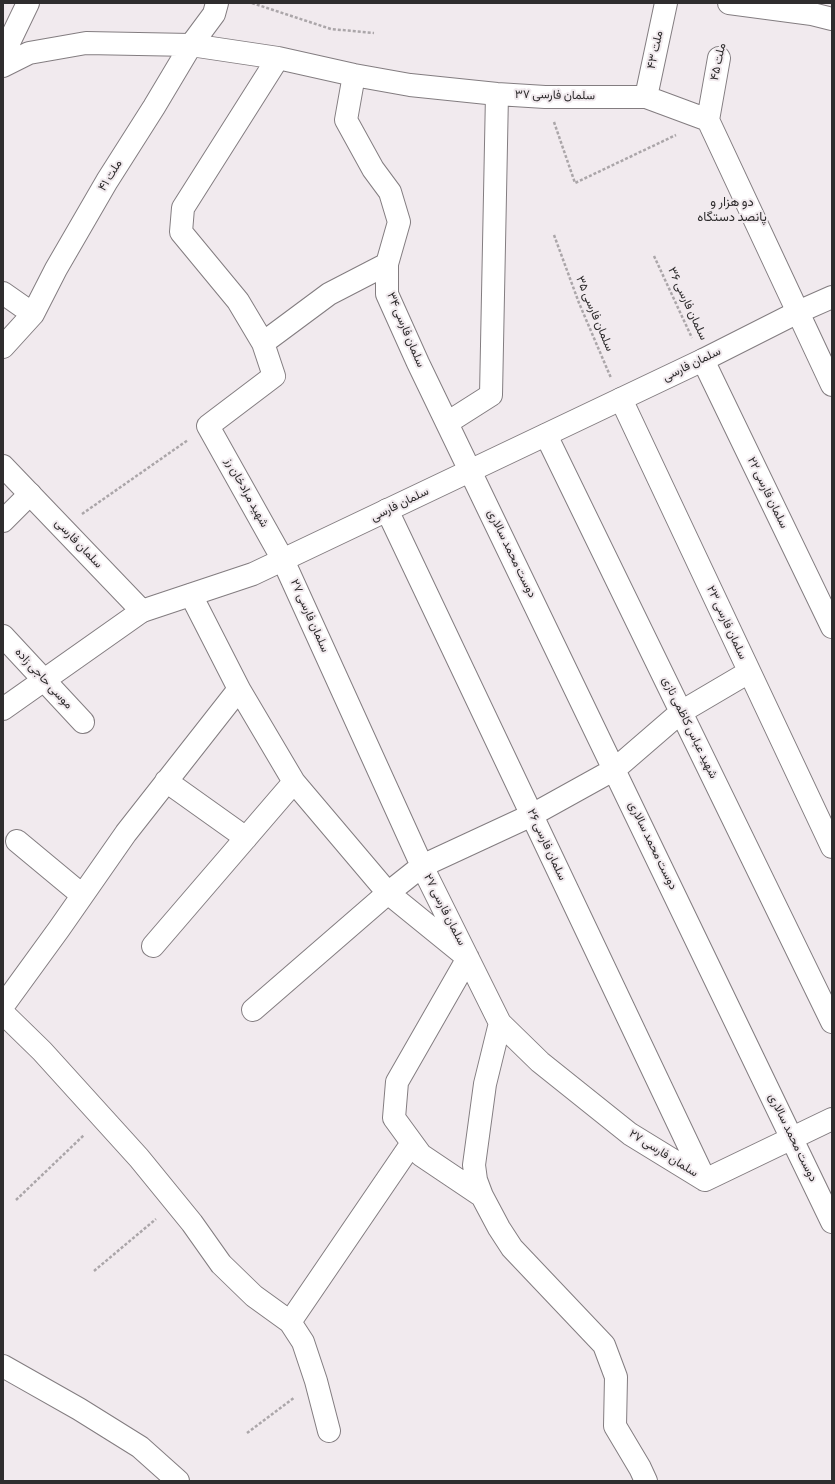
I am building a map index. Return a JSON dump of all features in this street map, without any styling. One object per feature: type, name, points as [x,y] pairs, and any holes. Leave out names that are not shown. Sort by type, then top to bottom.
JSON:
[{"type":"street","points":[[3,55],[28,3]]},
{"type":"street","name":"ملت ۴۱","points":[[3,347],[33,314],[56,269],[103,187],[191,46],[214,14],[217,3]]},
{"type":"street","name":"ملت ۴۳","points":[[646,97],[666,3]]},
{"type":"street","points":[[729,3],[815,12]]},
{"type":"street","name":"سلمان فارسی ۳۷","points":[[3,66],[29,52],[86,43],[191,46],[278,58],[354,75],[410,85],[497,94],[545,97],[646,97],[708,120]]},
{"type":"street","points":[[208,426],[274,376],[263,343],[238,301],[181,232],[183,208],[278,58]]},
{"type":"street","name":"ملت ۴۵","points":[[708,120],[719,58]]},
{"type":"street","name":"سلمان فارسی ۳۴","points":[[354,75],[346,120],[373,169],[390,192],[399,222],[387,264],[387,294],[470,471]]},
{"type":"street","points":[[447,423],[491,395],[497,94]]},
{"type":"street","points":[[708,120],[832,385]]},
{"type":"street","points":[[263,343],[329,294],[387,264]]},
{"type":"street","points":[[3,293],[33,314]]},
{"type":"street","name":"سلمان فارسی","points":[[3,466],[142,611],[253,574],[284,560],[832,297]]},
{"type":"street","name":"سلمان فارسی ۲۲","points":[[703,360],[832,627]]},
{"type":"street","name":"سلمان فارسی ۲۳","points":[[621,399],[832,848]]},
{"type":"street","name":"شهید مرادخان رز","points":[[208,426],[284,560]]},
{"type":"street","name":"شهید عباس کاظمی نازی","points":[[546,435],[832,1022]]},
{"type":"street","name":"دوست محمد سالاری","points":[[470,471],[615,769],[832,1222]]},
{"type":"street","points":[[3,521],[30,494]]},
{"type":"street","name":"سلمان فارسی ۲۶","points":[[387,510],[705,1180]]},
{"type":"street","name":"سلمان فارسی ۲۷","points":[[284,560],[422,866],[500,1023],[540,1062],[630,1134],[705,1180]]},
{"type":"street","points":[[191,595],[239,689],[294,782],[388,893],[468,958],[397,1082],[394,1118],[421,1155],[482,1196]]},
{"type":"street","points":[[3,709],[142,611]]},
{"type":"street","name":"موسی حاجی زاده","points":[[3,636],[83,722]]},
{"type":"street","points":[[253,1010],[388,893],[422,866],[532,815],[615,769],[681,712],[750,672]]},
{"type":"street","points":[[3,1006],[126,833],[239,689]]},
{"type":"street","points":[[166,781],[246,838]]},
{"type":"street","points":[[153,946],[294,782]]},
{"type":"street","points":[[17,841],[82,895]]},
{"type":"street","points":[[3,1013],[42,1051],[139,1158],[221,1264],[254,1296],[290,1322],[303,1342],[316,1381],[329,1431]]},
{"type":"street","points":[[500,1023],[485,1084],[474,1165],[476,1180],[482,1196],[499,1228],[512,1248],[604,1345],[616,1377],[615,1426],[646,1481]]},
{"type":"street","points":[[705,1180],[832,1119]]},
{"type":"street","points":[[290,1322],[412,1143]]},
{"type":"street","points":[[3,1366],[79,1409],[140,1447],[178,1481]]},
{"type":"path","points":[[252,3],[331,29],[374,33]]},
{"type":"path","points":[[545,97],[575,183],[708,120]]},
{"type":"path","name":"سلمان فارسی ۳۵","points":[[554,235],[578,303],[621,399]]},
{"type":"path","name":"سلمان فارسی ۳۶","points":[[654,256],[703,360]]},
{"type":"path","points":[[62,528],[208,426]]},
{"type":"path","points":[[16,1200],[102,1118]]},
{"type":"path","points":[[94,1272],[175,1203]]},
{"type":"path","points":[[247,1433],[316,1381]]},
{"type":"district","name":"دو هزار و پانصد دستگاه","points":[[732,210]]}]
